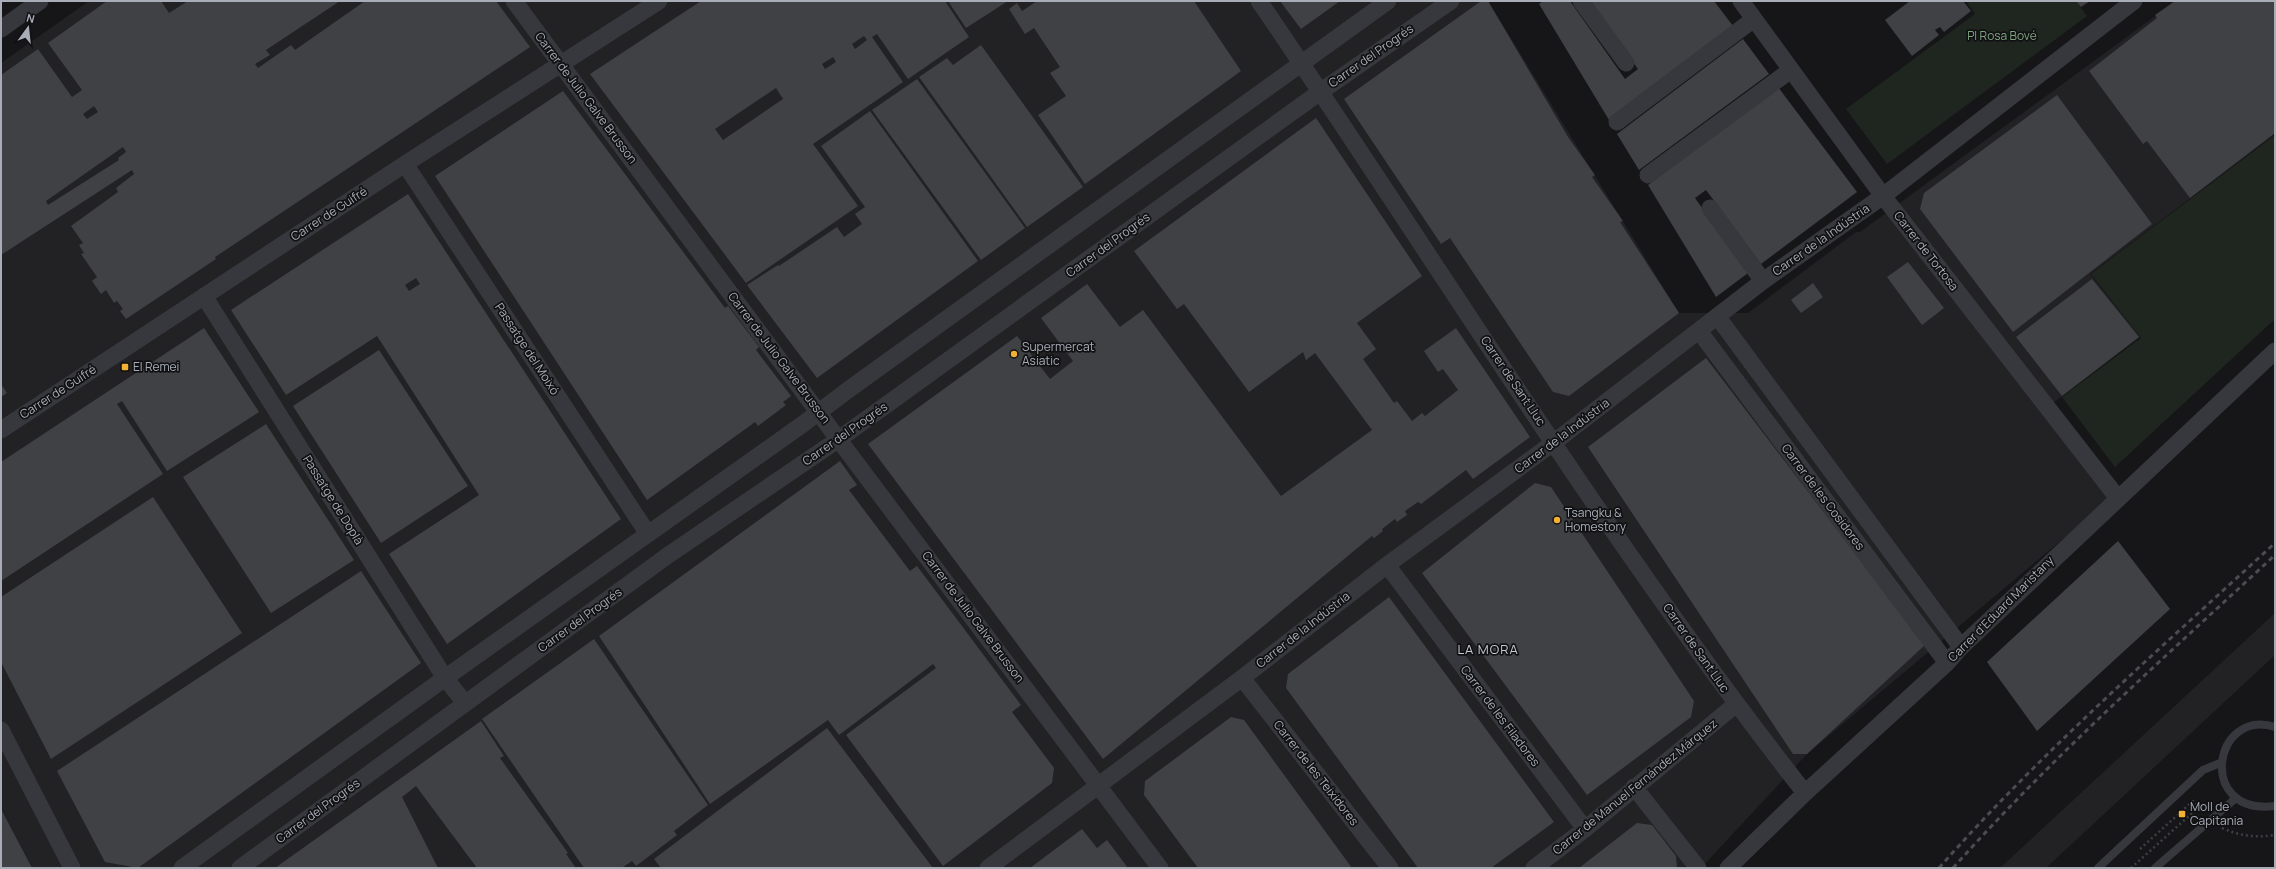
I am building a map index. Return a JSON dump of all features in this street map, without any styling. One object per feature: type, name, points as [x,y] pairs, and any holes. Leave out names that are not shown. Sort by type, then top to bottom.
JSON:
[{"type":"street","points":[[1,28],[40,1]]},
{"type":"street","name":"Carrer de Julio Galve Brusson","points":[[514,1],[818,412],[1160,868]]},
{"type":"street","name":"Carrer de Guifré","points":[[1,430],[406,164],[659,1]]},
{"type":"street","name":"Carrer de Sant Lluc","points":[[1259,1],[1302,63],[1553,443],[1735,705],[1804,793]]},
{"type":"street","points":[[182,868],[1388,1]]},
{"type":"street","name":"Carrer del Progrés","points":[[240,868],[465,703],[571,628],[666,556],[839,439],[1320,92],[1450,1]]},
{"type":"street","points":[[1581,1],[1626,63]]},
{"type":"street","name":"Carrer de Tortosa","points":[[1741,1],[1883,196],[2117,497]]},
{"type":"street","name":"Carrer de la Indústria","points":[[988,868],[1242,678],[1386,564],[1553,443],[1763,281],[1883,196],[2134,1]]},
{"type":"street","points":[[1617,122],[1754,19]]},
{"type":"street","points":[[1648,175],[1791,70]]},
{"type":"street","name":"Passatge del Moixó","points":[[406,164],[648,534]]},
{"type":"street","points":[[1710,208],[1763,281]]},
{"type":"street","name":"Passatge de Doplà","points":[[204,296],[445,678],[465,703]]},
{"type":"street","name":"Carrer de les Cosidores","points":[[1717,316],[1961,647]]},
{"type":"street","name":"Carrer de les Cosidores","points":[[1699,331],[1947,663]]},
{"type":"street","name":"Carrer d'Eduard Maristany","points":[[1728,868],[1804,793],[1947,663],[1961,647],[2117,497],[2275,351]]},
{"type":"street","name":"Carrer de les Filadores","points":[[1386,564],[1585,830]]},
{"type":"street","name":"Carrer de les Teixidores","points":[[1242,678],[1390,868]]},
{"type":"street","name":"Carrer de Manuel Fernández Márquez","points":[[1534,868],[1585,830],[1634,787],[1735,705]]},
{"type":"street","points":[[1,730],[72,868]]},
{"type":"street","points":[[1634,787],[1698,868]]},
{"type":"lane","points":[[2275,727],[2264,724],[2243,728],[2227,743],[2220,763],[2224,783],[2236,798],[2255,807],[2275,806]]},
{"type":"lane","points":[[2098,868],[2203,770],[2220,763]]},
{"type":"lane","points":[[2155,868],[2236,798]]},
{"type":"path","points":[[2136,853],[2193,801],[2204,813]]},
{"type":"path","points":[[2131,868],[2199,807]]},
{"type":"path","points":[[2216,825],[2236,835],[2261,838],[2275,835]]},
{"type":"shaded area","points":[[89,1],[1488,1],[1679,313],[1748,313],[1856,232],[1860,232],[2176,1],[2273,1],[2275,3],[2275,134],[2090,274],[2140,337],[2045,409],[2113,497],[1807,754],[1701,868],[1,868],[1,63]]},
{"type":"shaded area","points":[[2275,613],[2275,655],[2046,868],[2000,868]]},
{"type":"green space","name":"Pl Rosa Bové","points":[[1966,1],[2076,1],[2087,16],[1887,164],[1846,109],[1975,14]]},
{"type":"green space","points":[[2275,135],[2275,319],[2115,467],[2062,397],[2141,338],[2091,274]]},
{"type":"building","points":[[107,1],[161,1],[169,13],[188,1],[340,1],[266,50],[270,55],[255,64],[258,68],[291,45],[295,50],[365,1],[496,1],[530,47],[215,257],[216,259],[126,319],[120,311],[123,309],[117,301],[114,303],[106,290],[101,294],[92,281],[97,277],[81,254],[84,253],[79,245],[83,243],[71,226],[118,192],[116,188],[134,174],[132,170],[1,255],[1,75],[38,49],[72,97],[82,90],[48,43]],"holes":[[[94,106],[98,112],[87,119],[83,114]],[[123,147],[126,152],[118,158],[119,160],[48,205],[46,201]]]},
{"type":"building","points":[[701,1],[945,1],[969,37],[908,79],[877,34],[872,37],[903,82],[813,144],[858,206],[746,283],[590,74]],"holes":[[[864,36],[867,40],[855,49],[852,44]],[[833,57],[836,62],[825,69],[822,64]],[[776,88],[783,99],[723,140],[715,129]]]},
{"type":"building","points":[[948,1],[1008,1],[966,28]]},
{"type":"building","points":[[1037,1],[1194,1],[1241,71],[1085,184],[1038,115],[1066,96],[1050,73],[1060,67],[1034,28],[1025,34],[1009,9],[1017,3],[1022,11]]},
{"type":"building","points":[[1280,1],[1340,1],[1301,29]]},
{"type":"building","points":[[1481,1],[1488,1],[1568,137],[1595,175],[1592,177],[1623,221],[1620,222],[1679,313],[1569,396],[1553,392],[1450,238],[1441,244],[1344,99]]},
{"type":"building","points":[[1543,1],[1570,1],[1625,79],[1638,69],[1589,1],[1714,1],[1733,26],[1609,120],[1539,4]]},
{"type":"building","points":[[1910,1],[1963,1],[1971,11],[1944,32],[1940,27],[1935,30],[1939,35],[1912,56],[1885,20]]},
{"type":"building","points":[[2076,1],[2090,1],[2081,7]]},
{"type":"building","points":[[2175,1],[2273,1],[2275,4],[2275,133],[2190,198],[2147,141],[2143,144],[2089,71],[2157,18],[2155,15]]},
{"type":"building","points":[[1743,39],[1769,74],[1639,170],[1617,134]]},
{"type":"building","points":[[981,45],[1083,187],[1027,227],[919,77],[947,58],[953,65]]},
{"type":"building","points":[[917,79],[1025,228],[981,260],[872,110]]},
{"type":"building","points":[[1778,87],[1857,192],[1761,264],[1706,190],[1695,198],[1748,273],[1716,297],[1648,185]]},
{"type":"building","points":[[563,91],[725,308],[728,306],[759,347],[756,350],[791,396],[783,402],[786,405],[758,426],[755,422],[647,500],[435,176]]},
{"type":"building","points":[[2057,95],[2152,224],[2013,332],[1920,209],[1924,193]]},
{"type":"building","points":[[870,111],[978,261],[817,378],[747,285],[778,265],[779,266],[837,227],[844,237],[862,224],[855,214],[865,207],[821,146]]},
{"type":"building","points":[[1316,118],[1422,276],[1357,323],[1376,349],[1363,359],[1394,403],[1397,401],[1412,421],[1422,413],[1425,416],[1458,390],[1443,369],[1438,372],[1424,351],[1456,328],[1530,437],[1473,479],[1466,470],[1421,504],[1418,502],[1405,511],[1407,515],[1397,522],[1395,519],[1382,529],[1383,531],[1374,538],[1372,536],[1103,759],[868,444],[1017,336],[1050,379],[1073,361],[1041,318],[1087,284],[1120,327],[1143,310],[1281,496],[1372,430],[1315,353],[1306,360],[1303,352],[1249,392],[1184,304],[1177,309],[1134,251]]},
{"type":"building","points":[[408,194],[621,519],[447,644],[389,554],[479,495],[388,353],[377,336],[286,395],[231,310]],"holes":[[[416,278],[420,284],[409,291],[405,285]]]},
{"type":"building","points":[[1908,262],[1944,308],[1922,325],[1887,277]]},
{"type":"building","points":[[2092,279],[2139,337],[2062,396],[2016,337]]},
{"type":"building","points":[[1813,283],[1823,297],[1801,313],[1791,300]]},
{"type":"building","points":[[204,328],[259,412],[167,471],[122,401],[117,404],[163,474],[1,581],[1,462]]},
{"type":"building","points":[[379,350],[468,486],[381,543],[293,406]]},
{"type":"building","points":[[1706,358],[1925,645],[1807,754],[1793,754],[1588,447]]},
{"type":"building","points":[[1,384],[7,393],[1,397]]},
{"type":"building","points":[[266,424],[354,560],[271,613],[183,477]]},
{"type":"building","points":[[840,461],[857,485],[849,490],[910,571],[917,566],[1021,705],[1012,712],[1054,768],[1052,783],[943,866],[846,735],[936,668],[933,664],[839,735],[828,720],[710,804],[599,636]]},
{"type":"building","points":[[1535,483],[1551,487],[1694,701],[1691,717],[1587,795],[1422,573]]},
{"type":"building","points":[[153,497],[242,633],[51,759],[1,662],[1,597]]},
{"type":"building","points":[[2118,541],[2170,609],[2037,731],[1987,662]]},
{"type":"building","points":[[361,571],[421,663],[138,868],[105,862],[57,771]]},
{"type":"building","points":[[1389,597],[1554,822],[1491,868],[1418,868],[1286,688],[1288,674]]},
{"type":"building","points":[[594,639],[708,805],[674,831],[677,835],[636,866],[632,861],[622,868],[584,868],[482,719]]},
{"type":"building","points":[[1231,717],[1244,720],[1352,868],[1198,868],[1144,795],[1145,781]]},
{"type":"building","points":[[481,721],[504,756],[500,758],[568,853],[566,854],[576,868],[477,868],[416,786],[402,797],[438,868],[275,868]]},
{"type":"building","points":[[827,728],[933,868],[661,868],[654,859]]},
{"type":"building","points":[[1,809],[13,832],[32,868],[1,868]]},
{"type":"building","points":[[1637,823],[1652,825],[1676,856],[1677,868],[1579,868]]},
{"type":"building","points":[[1082,829],[1097,848],[1107,840],[1128,868],[1030,868]]},
{"type":"railway","points":[[1939,868],[1978,825],[2061,741],[2275,543]]},
{"type":"railway","points":[[1953,868],[2030,786],[2110,708],[2275,555]]},
{"type":"place","name":"Supermercat Asiatic","points":[[1014,354]]},
{"type":"place","name":"El Remei","points":[[125,367]]},
{"type":"place","name":"Tsangku & Homestory","points":[[1557,520]]},
{"type":"place","name":"Moll de Capitania","points":[[2182,814]]},
{"type":"district","name":"LA MORA","points":[[1488,649]]}]
